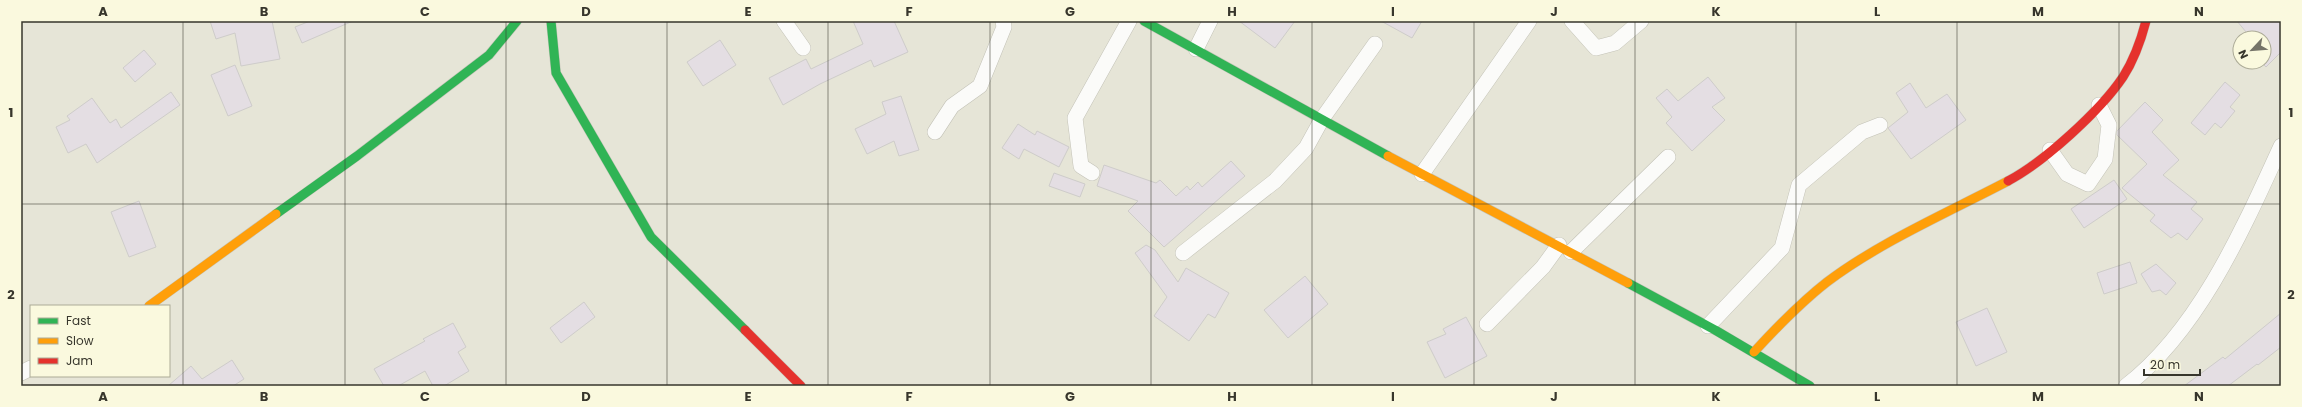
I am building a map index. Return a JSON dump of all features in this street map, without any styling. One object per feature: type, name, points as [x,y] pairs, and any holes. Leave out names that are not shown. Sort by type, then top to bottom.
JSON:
[{"type":"street","points":[[149,305],[357,156],[482,60],[517,21]]},
{"type":"street","points":[[551,21],[556,73],[651,237],[801,386]]},
{"type":"street","points":[[784,21],[803,48]]},
{"type":"street","points":[[935,132],[952,106],[980,86],[1004,27],[1003,21]]},
{"type":"street","points":[[1092,173],[1081,166],[1075,118],[1129,21]]},
{"type":"street","points":[[1144,21],[1422,174],[1565,248],[1708,326],[1810,386]]},
{"type":"street","points":[[1196,49],[1210,21]]},
{"type":"street","points":[[1422,174],[1530,21]]},
{"type":"street","points":[[1572,21],[1596,48],[1615,43],[1641,21]]},
{"type":"street","points":[[1754,352],[1789,314],[1827,282],[1874,252],[2023,173],[2085,121],[2123,77],[2140,44],[2146,21]]},
{"type":"street","points":[[1184,253],[1275,181],[1306,148],[1322,119],[1375,44]]},
{"type":"street","points":[[2050,150],[2067,174],[2088,184],[2105,159],[2109,125],[2099,104]]},
{"type":"street","points":[[1708,326],[1782,248],[1799,185],[1862,132],[1880,125]]},
{"type":"street","points":[[2126,386],[2148,369],[2175,339],[2203,298],[2249,216],[2281,146]]},
{"type":"street","points":[[1487,324],[1543,267],[1668,157]]},
{"type":"street","points":[[21,373],[30,368]]},
{"type":"building","points":[[210,21],[272,21],[280,59],[241,66],[235,33],[216,39]]},
{"type":"building","points":[[310,21],[353,21],[302,43],[295,27]]},
{"type":"building","points":[[853,21],[894,21],[908,52],[874,67],[871,60],[820,84],[783,105],[769,78],[806,59],[811,69],[863,44]]},
{"type":"building","points":[[1239,21],[1295,21],[1275,48]]},
{"type":"building","points":[[1381,21],[1422,21],[1412,38]]},
{"type":"building","points":[[2237,21],[2281,21],[2281,52],[2272,61],[2272,30],[2244,30]]},
{"type":"building","points":[[720,40],[736,65],[703,86],[687,62]]},
{"type":"building","points":[[144,50],[156,64],[135,82],[123,68]]},
{"type":"building","points":[[235,65],[252,106],[228,116],[211,75]]},
{"type":"building","points":[[1708,77],[1725,98],[1712,107],[1725,120],[1692,151],[1666,123],[1672,117],[1656,98],[1667,89],[1678,101]]},
{"type":"building","points":[[2225,82],[2240,95],[2230,107],[2235,111],[2221,128],[2215,123],[2205,135],[2191,123]]},
{"type":"building","points":[[1910,83],[1926,108],[1947,94],[1966,120],[1911,159],[1888,128],[1908,112],[1896,93]]},
{"type":"building","points":[[171,92],[180,105],[97,163],[86,144],[68,153],[56,127],[70,120],[67,116],[92,98],[110,123],[116,119],[121,128]]},
{"type":"building","points":[[901,96],[919,150],[899,156],[894,141],[867,154],[855,129],[886,114],[882,102]]},
{"type":"building","points":[[2145,102],[2163,120],[2152,132],[2179,160],[2163,175],[2197,202],[2191,209],[2203,219],[2187,240],[2178,233],[2171,238],[2150,221],[2155,215],[2122,188],[2147,164],[2117,135],[2117,131]]},
{"type":"building","points":[[1018,124],[1035,135],[1037,131],[1069,147],[1059,167],[1024,149],[1019,159],[1002,148]]},
{"type":"building","points":[[1231,161],[1245,176],[1164,247],[1128,211],[1138,201],[1097,186],[1104,165],[1156,183],[1160,180],[1176,196],[1187,186],[1190,190],[1198,182],[1202,187]]},
{"type":"building","points":[[1054,173],[1085,184],[1080,197],[1049,186]]},
{"type":"building","points":[[2114,180],[2127,199],[2084,228],[2071,209]]},
{"type":"building","points":[[139,201],[156,247],[129,257],[111,212]]},
{"type":"building","points":[[1146,245],[1155,250],[1178,282],[1186,268],[1229,293],[1215,318],[1208,314],[1189,341],[1154,316],[1167,297],[1135,253]]},
{"type":"building","points":[[2130,262],[2137,283],[2104,294],[2097,273]]},
{"type":"building","points":[[2156,264],[2176,283],[2166,295],[2160,290],[2152,292],[2141,274]]},
{"type":"building","points":[[1305,276],[1328,304],[1288,338],[1264,310]]},
{"type":"building","points":[[584,302],[595,317],[561,343],[550,328]]},
{"type":"building","points":[[1987,308],[2007,352],[1976,366],[1956,322]]},
{"type":"building","points":[[2281,313],[2281,347],[2258,365],[2257,364],[2228,386],[2184,386],[2223,357],[2225,359]]},
{"type":"building","points":[[1466,317],[1487,356],[1445,378],[1427,342],[1446,334],[1443,329]]},
{"type":"building","points":[[453,323],[466,347],[458,352],[469,371],[444,386],[433,386],[425,371],[398,386],[384,386],[374,369],[425,341],[423,339]]},
{"type":"building","points":[[232,360],[244,379],[233,386],[168,386],[191,366],[202,379]]},
{"type":"traffic: fast","points":[[276,214],[357,156],[489,55],[517,21]]},
{"type":"traffic: fast","points":[[551,21],[556,73],[651,237],[745,330]]},
{"type":"traffic: fast","points":[[1144,21],[1388,156]]},
{"type":"traffic: fast","points":[[1628,283],[1715,330],[1810,386]]},
{"type":"traffic: slow","points":[[1388,156],[1628,283]]},
{"type":"traffic: slow","points":[[1754,352],[1807,298],[1848,267],[1915,228],[2008,181]]},
{"type":"traffic: slow","points":[[150,305],[276,214]]},
{"type":"traffic: jam","points":[[2008,181],[2038,162],[2054,149],[2086,120],[2113,90],[2131,64],[2146,21]]},
{"type":"traffic: jam","points":[[745,330],[801,386]]}]
